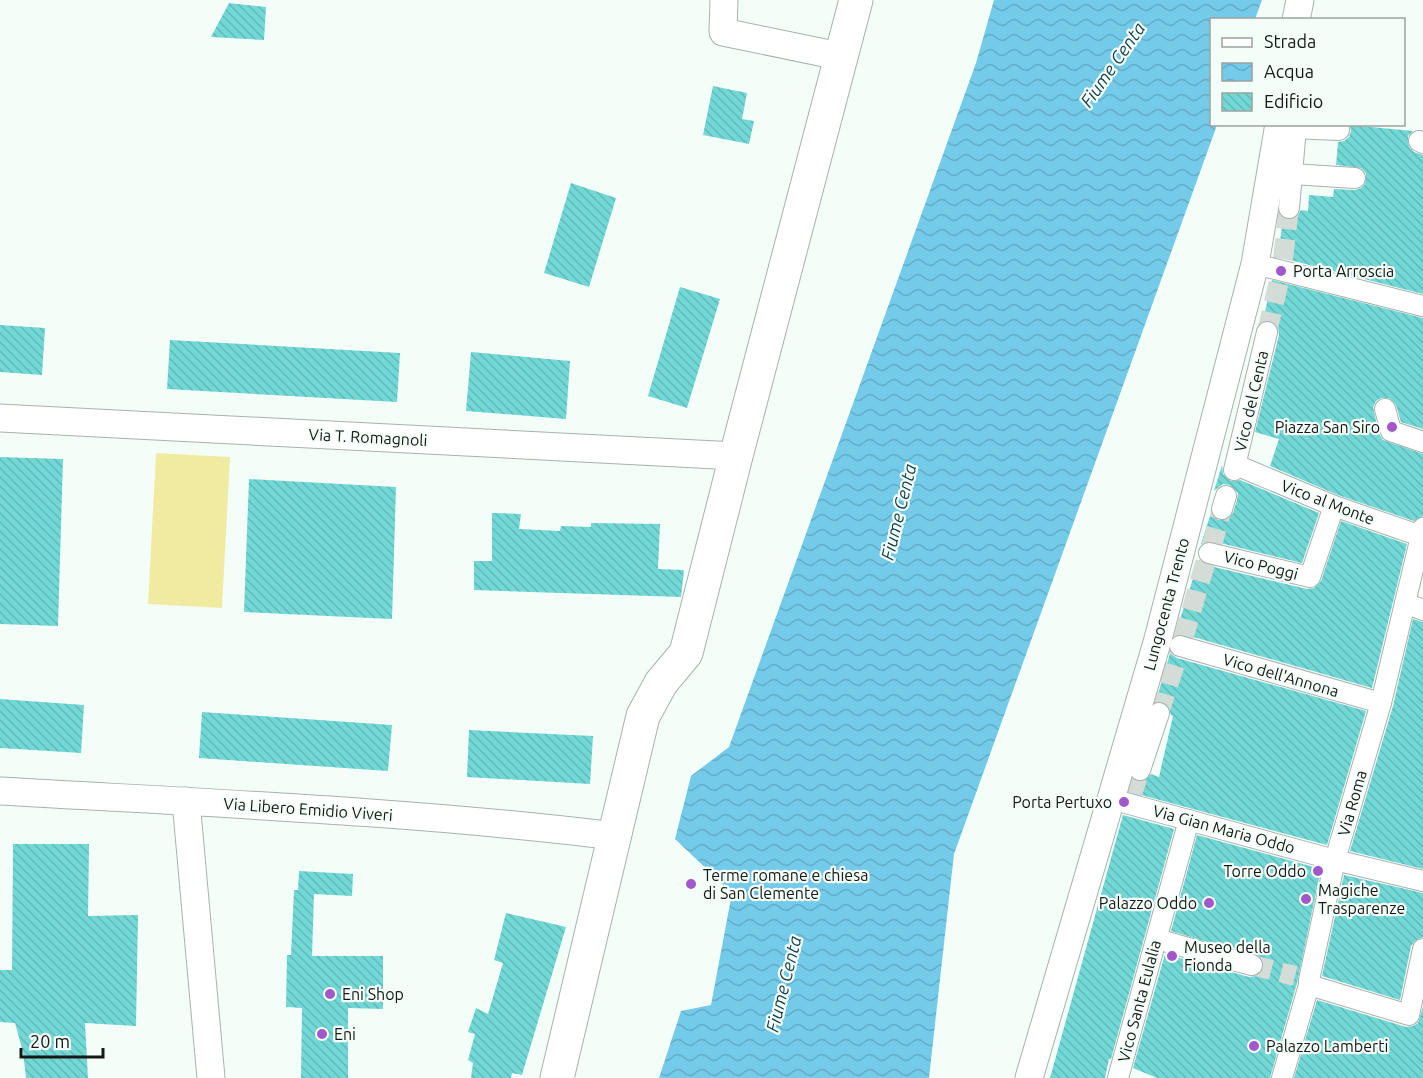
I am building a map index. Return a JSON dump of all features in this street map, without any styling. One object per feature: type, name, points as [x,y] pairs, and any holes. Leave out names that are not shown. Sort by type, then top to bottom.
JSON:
[{"type":"street","points":[[724,0],[723,32],[840,56]]},
{"type":"street","points":[[557,1078],[644,716],[661,683],[686,653],[856,0]]},
{"type":"street","points":[[1296,18],[1300,0]]},
{"type":"street","points":[[1289,208],[1292,174],[1289,127],[1339,130]]},
{"type":"street","name":"Lungocenta Trento","points":[[1029,1078],[1124,800],[1158,639],[1289,127]]},
{"type":"street","points":[[1292,174],[1355,178]]},
{"type":"street","points":[[1255,264],[1423,306]]},
{"type":"street","name":"Vico del Centa","points":[[1235,468],[1267,332]]},
{"type":"street","points":[[1385,409],[1391,431],[1423,442]]},
{"type":"street","name":"Via T. Romagnoli","points":[[0,418],[736,456]]},
{"type":"street","name":"Vico al Monte","points":[[1235,468],[1334,506],[1422,532]]},
{"type":"street","name":"Vico Poggi","points":[[1209,553],[1310,577],[1334,506]]},
{"type":"street","name":"Via Roma","points":[[1282,1078],[1335,860],[1381,702],[1414,606],[1422,532]]},
{"type":"street","name":"Vico dell'Annona","points":[[1181,646],[1381,702]]},
{"type":"street","points":[[1140,770],[1159,713]]},
{"type":"street","name":"Via Libero Emidio Viveri","points":[[0,791],[493,822],[615,836]]},
{"type":"street","name":"Via Gian Maria Oddo","points":[[1124,800],[1335,860],[1423,881]]},
{"type":"street","points":[[186,801],[211,1078]]},
{"type":"street","name":"Vico Santa Eulalia","points":[[1118,1078],[1189,820]]},
{"type":"street","points":[[1156,939],[1252,965]]},
{"type":"street","points":[[1304,980],[1409,1015],[1423,949]]},
{"type":"shaded area","points":[[156,453],[230,457],[222,608],[148,604]]},
{"type":"water","name":"Fiume Centa","points":[[994,0],[1262,0],[1255,18],[1210,18],[1210,126],[1217,126],[954,854],[929,1078],[659,1078],[681,1011],[711,1005],[732,893],[675,839],[691,776],[729,747],[976,63]]},
{"type":"building","points":[[229,3],[266,7],[264,40],[211,37]]},
{"type":"building","points":[[713,86],[747,93],[742,119],[754,121],[749,144],[703,135]]},
{"type":"building","points":[[1350,126],[1413,131],[1408,136],[1409,147],[1414,152],[1423,155],[1423,294],[1278,257],[1283,218],[1294,219],[1301,210],[1308,211],[1309,195],[1333,197],[1334,189],[1355,190],[1365,184],[1366,173],[1361,168],[1336,165],[1338,142],[1349,137]]},
{"type":"building","points":[[571,183],[616,198],[589,287],[544,273]]},
{"type":"building","points":[[1272,280],[1423,318],[1423,429],[1401,422],[1396,405],[1389,398],[1381,398],[1373,407],[1379,434],[1383,440],[1423,454],[1423,516],[1414,521],[1338,495],[1270,466],[1279,439],[1255,432],[1279,335],[1275,323],[1269,320],[1263,321]]},
{"type":"building","points":[[680,287],[720,299],[687,408],[648,396]]},
{"type":"building","points":[[0,325],[45,328],[42,375],[0,372]]},
{"type":"building","points":[[170,340],[400,353],[397,402],[167,389]]},
{"type":"building","points":[[471,352],[570,361],[566,419],[466,411]]},
{"type":"building","points":[[0,457],[63,459],[58,626],[0,624]]},
{"type":"building","points":[[1222,465],[1223,474],[1231,481],[1240,480],[1319,513],[1302,563],[1212,541],[1201,544],[1211,513],[1218,520],[1225,520],[1233,513],[1237,500],[1238,493],[1230,485],[1223,484],[1214,491]]},
{"type":"building","points":[[249,479],[396,487],[392,619],[244,612]]},
{"type":"building","points":[[492,513],[521,514],[519,529],[560,531],[561,526],[591,527],[591,523],[660,524],[658,569],[684,570],[681,597],[474,590],[474,561],[492,561]]},
{"type":"building","points":[[1341,521],[1407,544],[1372,688],[1183,634],[1175,635],[1199,560],[1206,565],[1307,589],[1314,588],[1321,581]]},
{"type":"building","points":[[1413,619],[1423,622],[1423,869],[1350,851],[1393,706]]},
{"type":"building","points":[[1170,653],[1177,658],[1366,711],[1327,845],[1130,792],[1133,779],[1143,782],[1151,774],[1159,777],[1173,716],[1168,705],[1156,701]]},
{"type":"building","points":[[0,699],[84,705],[81,753],[0,748]]},
{"type":"building","points":[[202,712],[392,725],[388,771],[199,758]]},
{"type":"building","points":[[469,730],[593,736],[590,784],[467,777]]},
{"type":"building","points":[[1123,815],[1174,829],[1111,1059],[1109,1059],[1105,1078],[1050,1078]]},
{"type":"building","points":[[1197,835],[1321,869],[1297,983],[1270,1078],[1157,1078],[1133,1068],[1165,954],[1249,977],[1256,976],[1263,969],[1263,961],[1255,953],[1171,931]]},
{"type":"building","points":[[13,844],[89,844],[88,916],[138,915],[136,1026],[85,1023],[88,1078],[26,1078],[23,1052],[15,1023],[0,1022],[0,970],[12,970]]},
{"type":"building","points":[[299,871],[353,874],[352,896],[314,894],[312,956],[383,956],[383,1009],[348,1008],[348,1078],[301,1078],[302,1008],[286,1007],[287,955],[291,955],[294,890],[298,890]]},
{"type":"building","points":[[1344,875],[1423,893],[1423,937],[1411,946],[1400,1000],[1322,976]]},
{"type":"building","points":[[506,913],[566,927],[522,1075],[512,1073],[511,1078],[471,1078],[473,1063],[468,1060],[475,1034],[468,1032],[476,1008],[488,1014],[503,963],[494,960]]},
{"type":"building","points":[[1317,1000],[1406,1027],[1418,1023],[1423,1007],[1423,1078],[1294,1078]]},
{"type":"tunnel","points":[[1283,259],[1289,208]]},
{"type":"tunnel","points":[[1267,332],[1280,277]]},
{"type":"tunnel","points":[[1211,548],[1222,509]]},
{"type":"tunnel","points":[[1183,639],[1207,557]]},
{"type":"tunnel","points":[[1159,713],[1179,652]]},
{"type":"tunnel","points":[[1131,797],[1140,770]]},
{"type":"tunnel","points":[[1252,965],[1295,976]]},
{"type":"place","name":"Porta Arroscia","points":[[1281,271]]},
{"type":"place","name":"Piazza San Siro","points":[[1392,427]]},
{"type":"place","name":"Porta Pertuxo","points":[[1124,802]]},
{"type":"place","name":"Torre Oddo","points":[[1318,871]]},
{"type":"place","name":"Terme romane e chiesa di San Clemente","points":[[691,884]]},
{"type":"place","name":"Magiche Trasparenze","points":[[1306,899]]},
{"type":"place","name":"Palazzo Oddo","points":[[1209,903]]},
{"type":"place","name":"Museo della Fionda","points":[[1172,956]]},
{"type":"place","name":"Eni Shop","points":[[330,994]]},
{"type":"place","name":"Eni","points":[[322,1034]]},
{"type":"place","name":"Palazzo Lamberti","points":[[1254,1046]]}]
